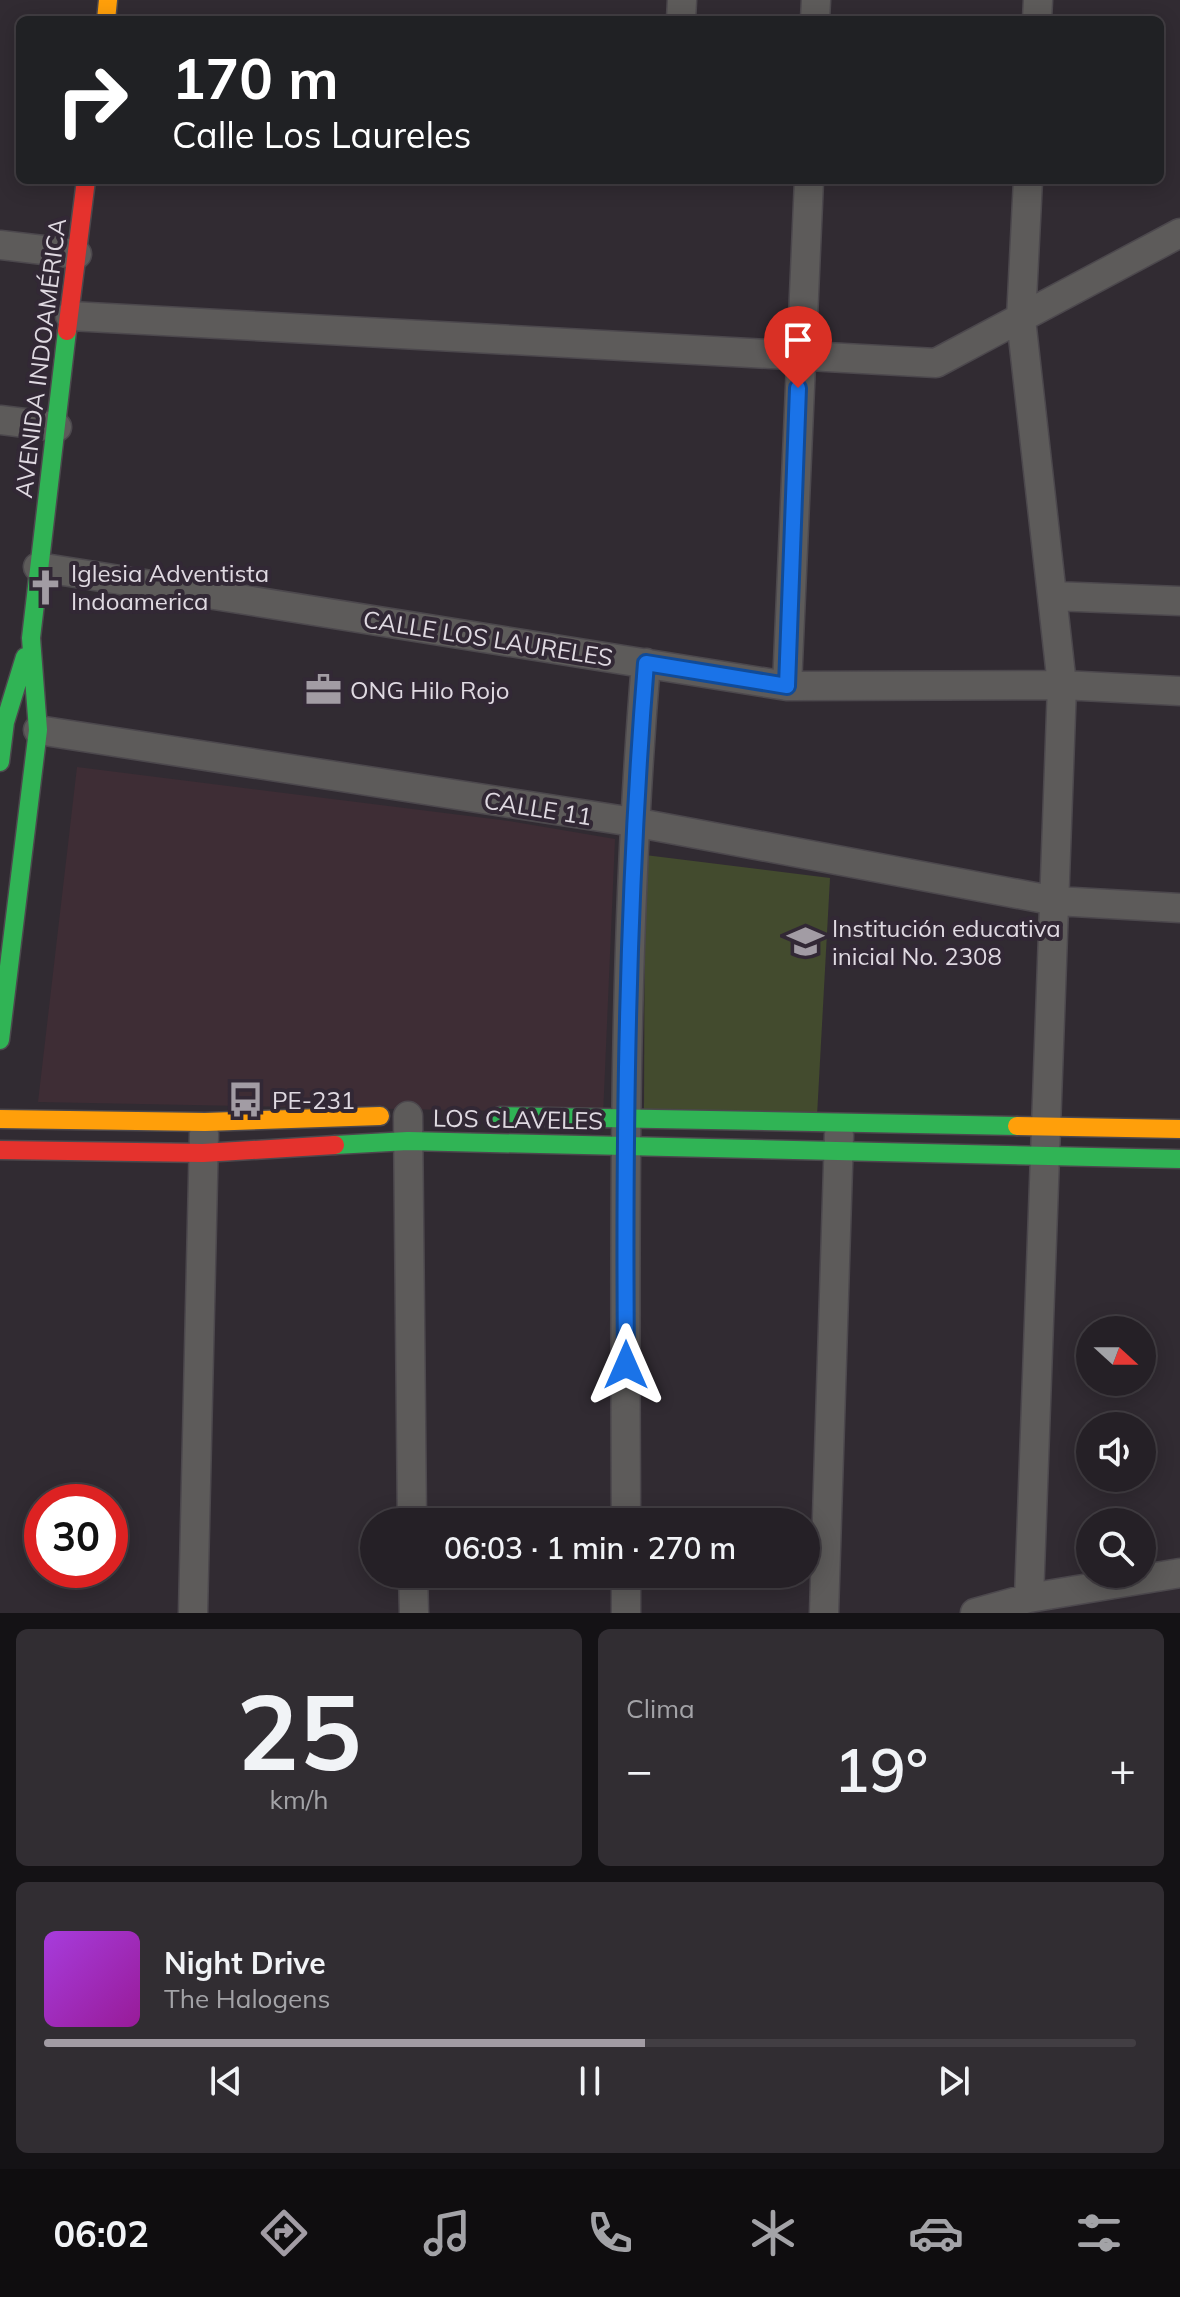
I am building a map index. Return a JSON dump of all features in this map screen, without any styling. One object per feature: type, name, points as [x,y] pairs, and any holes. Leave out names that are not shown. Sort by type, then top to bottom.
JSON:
[{"type":"street","name":"AVENIDA INDOAMÉRICA","points":[[0,762],[5,722],[38,567],[86,184]]},
{"type":"street","points":[[787,686],[809,184]]},
{"type":"street","points":[[1028,184],[1021,319],[1062,685],[1029,1598]]},
{"type":"street","points":[[70,316],[936,363],[1180,233]]},
{"type":"street","points":[[0,245],[77,254]]},
{"type":"street","points":[[0,420],[57,427]]},
{"type":"street","name":"CALLE LOS LAURELES","points":[[38,567],[787,686],[1062,685],[1180,691]]},
{"type":"street","points":[[1052,596],[1180,601]]},
{"type":"street","name":"AVENIDA INDOAMÉRICA","points":[[0,1040],[38,730],[24,636]]},
{"type":"street","points":[[626,1508],[625,1145],[633,822],[646,663]]},
{"type":"street","name":"CALLE 11","points":[[38,730],[633,822],[1056,901],[1180,908]]},
{"type":"street","name":"LOS CLAVELES","points":[[486,1116],[626,1116],[1180,1129]]},
{"type":"street","name":"LOS CLAVELES","points":[[0,1119],[413,1124],[625,1145],[1180,1159]]},
{"type":"street","points":[[193,1613],[205,1122]]},
{"type":"street","points":[[824,1613],[839,1122]]},
{"type":"street","points":[[412,1508],[413,1124]]},
{"type":"street","name":"LOS CLAVELES","points":[[0,1150],[203,1153],[413,1124]]},
{"type":"street","points":[[975,1613],[1029,1598],[1180,1573]]},
{"type":"street","points":[[413,1588],[414,1613]]},
{"type":"street","points":[[626,1588],[626,1613]]},
{"type":"shaded area","points":[[77,767],[509,821],[615,839],[603,1116],[505,1111],[38,1102]]},
{"type":"green space","points":[[645,855],[830,878],[817,1116],[644,1111]]},
{"type":"traffic: fast","points":[[0,1040],[38,730],[31,638],[67,331]]},
{"type":"traffic: fast","points":[[0,762],[5,722],[25,657]]},
{"type":"traffic: fast","points":[[500,1116],[1017,1126]]},
{"type":"traffic: fast","points":[[335,1145],[408,1141],[1180,1159]]},
{"type":"traffic: slow","points":[[106,16],[108,0]]},
{"type":"traffic: slow","points":[[0,1119],[205,1122],[380,1116]]},
{"type":"traffic: slow","points":[[1017,1126],[1180,1129]]},
{"type":"traffic: jam","points":[[67,331],[85,184]]},
{"type":"traffic: jam","points":[[0,1150],[203,1153],[335,1145]]},
{"type":"place","name":"Iglesia Adventista Indoamerica","points":[[45,587]]},
{"type":"place","name":"ONG Hilo Rojo","points":[[324,690]]},
{"type":"place","name":"Institución educativa inicial No. 2308","points":[[806,942]]},
{"type":"place","name":"PE-231","points":[[246,1100]]},
{"type":"route","points":[[626,1365],[625,1145],[633,822],[646,663],[787,686],[798,388]]}]
